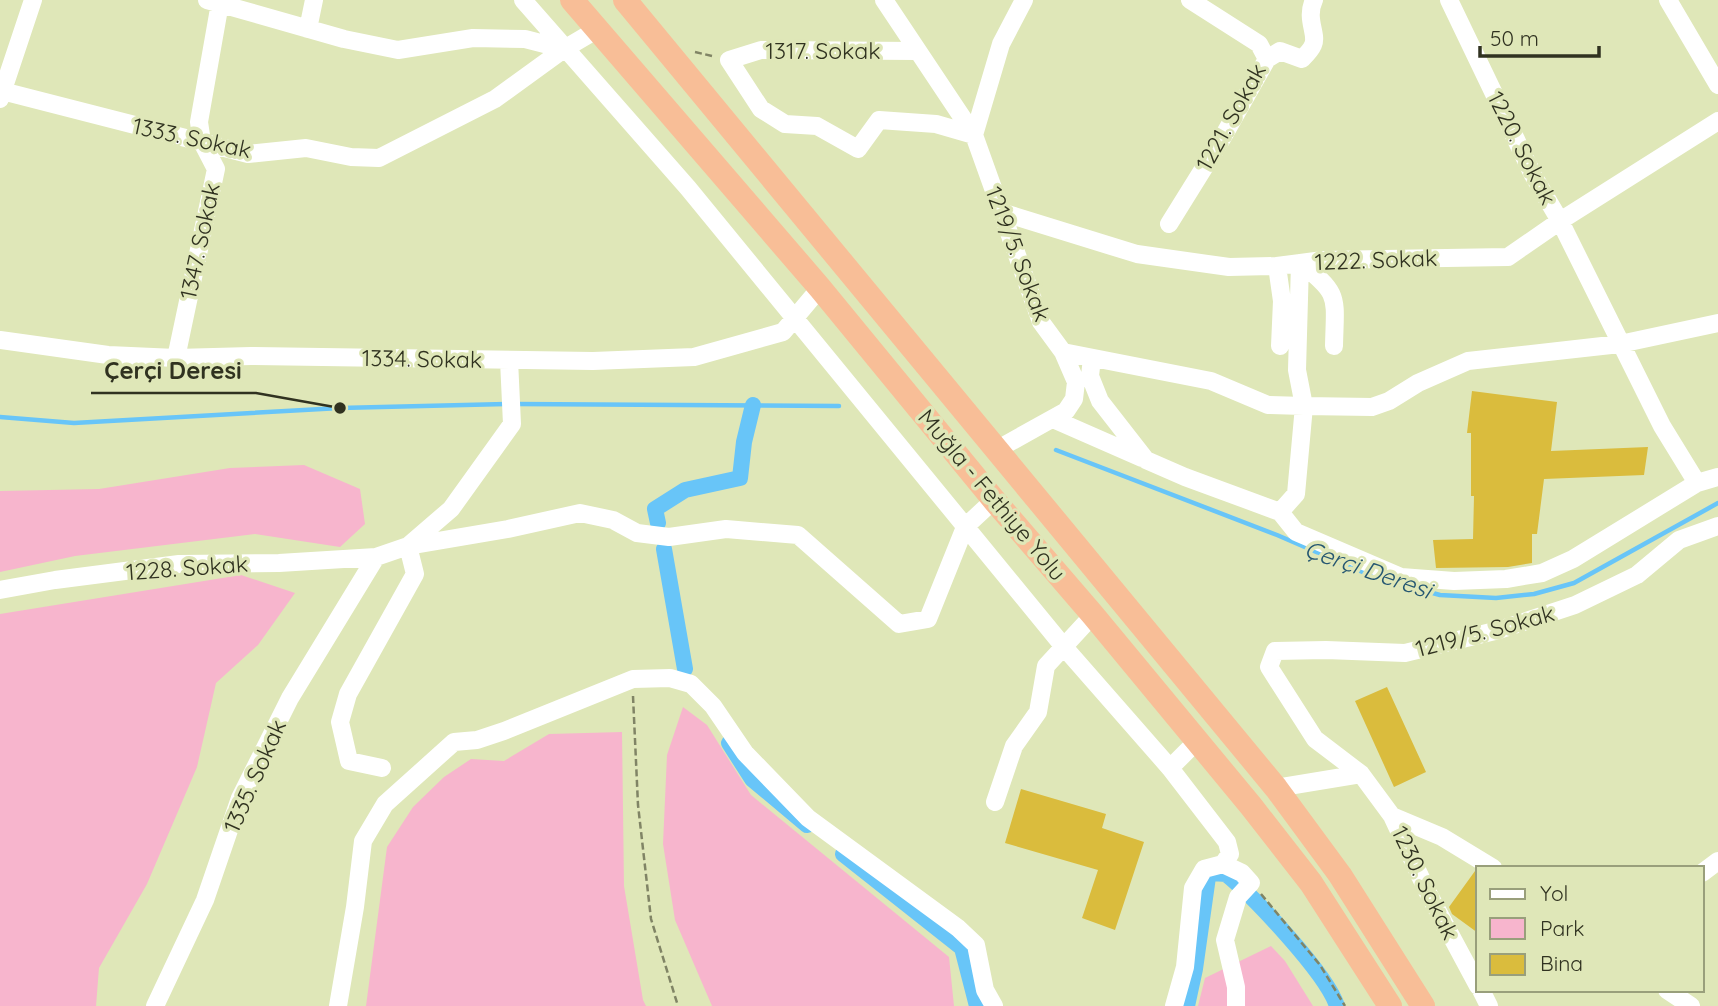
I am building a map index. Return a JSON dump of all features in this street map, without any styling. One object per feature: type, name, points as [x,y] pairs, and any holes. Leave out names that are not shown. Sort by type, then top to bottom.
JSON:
[{"type":"highway","name":"Muğla - Fethiye Yolu","points":[[572,0],[820,288],[1197,741],[1311,883],[1390,1006]]},
{"type":"highway","name":"Muğla - Fethiye Yolu","points":[[625,0],[1276,788],[1340,876],[1423,1006]]},
{"type":"street","points":[[1,95],[33,0]]},
{"type":"street","points":[[308,29],[314,0]]},
{"type":"street","points":[[523,0],[688,188],[1064,647],[1170,768],[1227,842],[1230,854],[1223,864]]},
{"type":"street","name":"1219/5. Sokak","points":[[884,0],[974,135],[1041,322],[1063,352],[1076,382],[1074,399],[1066,411],[996,450]]},
{"type":"street","points":[[974,135],[1000,44],[1024,0]]},
{"type":"street","name":"1221. Sokak","points":[[1169,224],[1267,59],[1259,44],[1189,0]]},
{"type":"street","points":[[1267,59],[1280,51],[1302,59],[1313,46],[1310,22],[1314,0]]},
{"type":"street","name":"1220. Sokak","points":[[1449,0],[1533,175],[1559,221],[1620,345],[1662,426],[1697,483]]},
{"type":"street","points":[[1668,0],[1718,85]]},
{"type":"street","points":[[213,1],[344,39],[398,50],[472,38],[525,39],[564,49]]},
{"type":"street","name":"1347. Sokak","points":[[176,358],[216,169],[202,142],[199,122],[213,1]]},
{"type":"street","name":"1333. Sokak","points":[[1,95],[248,155],[306,148],[351,157],[379,158],[495,99],[564,49],[597,29]]},
{"type":"street","name":"1317. Sokak","points":[[918,51],[761,50],[729,60],[761,109],[785,124],[817,126],[858,149],[879,120],[936,124],[974,135]]},
{"type":"street","name":"1222. Sokak","points":[[1001,212],[1137,254],[1229,267],[1277,267],[1300,262],[1508,257],[1559,221],[1718,121]]},
{"type":"street","points":[[1300,262],[1324,281],[1335,298],[1334,346]]},
{"type":"street","points":[[1280,512],[1296,494],[1304,406],[1297,370],[1300,262]]},
{"type":"street","points":[[1277,267],[1282,301],[1280,346]]},
{"type":"street","name":"1334. Sokak","points":[[0,340],[108,355],[176,358],[251,356],[593,361],[694,357],[783,332],[820,288]]},
{"type":"street","points":[[1063,352],[1211,381],[1268,405],[1372,407],[1468,361],[1620,345],[1718,323]]},
{"type":"street","points":[[1092,358],[1090,376],[1100,401],[1146,460]]},
{"type":"street","points":[[408,546],[451,509],[512,424],[509,360]]},
{"type":"street","points":[[1053,419],[1185,477],[1280,512],[1296,532],[1401,576],[1454,581],[1506,579],[1542,573],[1573,559],[1697,483],[1718,477]]},
{"type":"street","points":[[408,546],[508,529],[580,513],[613,520],[637,533],[670,537],[726,529],[798,535],[899,624],[928,619],[965,527],[994,500]]},
{"type":"street","name":"1219/5. Sokak","points":[[1392,816],[1361,774],[1315,739],[1269,667],[1275,651],[1405,653],[1500,631],[1575,605],[1637,575],[1679,540],[1718,526]]},
{"type":"street","points":[[383,768],[349,761],[340,722],[348,694],[415,574],[408,546]]},
{"type":"street","name":"1228. Sokak","points":[[0,590],[179,564],[279,563],[376,557],[408,546]]},
{"type":"street","name":"1335. Sokak","points":[[155,1006],[205,901],[240,798],[290,698],[376,557]]},
{"type":"street","points":[[995,802],[1014,746],[1038,712],[1046,666],[1093,615]]},
{"type":"street","points":[[338,1006],[363,841],[386,804],[454,742],[477,740],[504,731],[633,679],[670,678],[691,684],[713,706],[745,753],[808,818],[958,928],[976,945],[985,990],[994,1006]]},
{"type":"street","points":[[1170,768],[1197,741]]},
{"type":"street","points":[[1276,788],[1361,774]]},
{"type":"street","points":[[1392,816],[1442,837],[1490,866]]},
{"type":"street","name":"1230. Sokak","points":[[1392,816],[1427,891],[1476,982]]},
{"type":"street","points":[[1174,1006],[1185,967],[1193,888],[1204,869],[1223,864],[1242,873],[1251,883],[1238,897],[1225,940],[1237,987],[1236,1006]]},
{"type":"street","points":[[1670,992],[1691,1006]]},
{"type":"path","points":[[633,679],[638,805],[651,919],[678,1006]]},
{"type":"path","points":[[1251,883],[1320,965],[1345,1006]]},
{"type":"green space","points":[[304,465],[360,489],[365,524],[340,547],[255,534],[75,556],[0,572],[0,491],[99,489],[230,468]]},
{"type":"green space","points":[[241,575],[295,593],[258,645],[216,683],[197,767],[147,884],[99,968],[96,1006],[0,1006],[0,614]]},
{"type":"green space","points":[[683,707],[707,725],[751,795],[949,957],[954,1006],[712,1006],[675,920],[663,844],[667,755]]},
{"type":"green space","points":[[622,732],[624,886],[646,1006],[366,1006],[387,847],[413,807],[444,777],[471,759],[504,761],[549,734]]},
{"type":"green space","points":[[1271,946],[1285,961],[1313,1006],[1198,1006],[1205,978]]},
{"type":"building","points":[[1472,391],[1557,402],[1551,451],[1648,447],[1644,475],[1544,479],[1537,534],[1532,534],[1532,563],[1508,567],[1436,568],[1433,540],[1473,539],[1471,433],[1467,433]]},
{"type":"building","points":[[1387,687],[1426,772],[1394,787],[1355,701]]},
{"type":"building","points":[[1021,789],[1106,814],[1102,828],[1144,842],[1115,930],[1082,918],[1098,870],[1005,843]]},
{"type":"building","points":[[1476,871],[1476,932],[1452,914],[1449,907]]},
{"type":"waterway","name":"Çerçi Deresi","points":[[0,417],[74,423],[340,408],[506,404]]},
{"type":"waterway","name":"Çerçi Deresi","points":[[515,404],[839,406]]},
{"type":"waterway","points":[[658,523],[655,509],[685,490],[740,478],[744,442],[753,405]]},
{"type":"waterway","name":"Çerçi Deresi","points":[[1056,450],[1277,535],[1374,577],[1440,595],[1496,598],[1534,594],[1574,583],[1718,503]]},
{"type":"waterway","points":[[664,549],[685,669]]},
{"type":"waterway","points":[[729,743],[752,779],[807,825]]},
{"type":"waterway","points":[[843,854],[962,948],[977,1006]]},
{"type":"waterway","points":[[1187,1006],[1208,877],[1212,873],[1226,874],[1270,917],[1305,956],[1337,1006]]},
{"type":"place","name":"Çerçi Deresi","points":[[340,408]]}]
